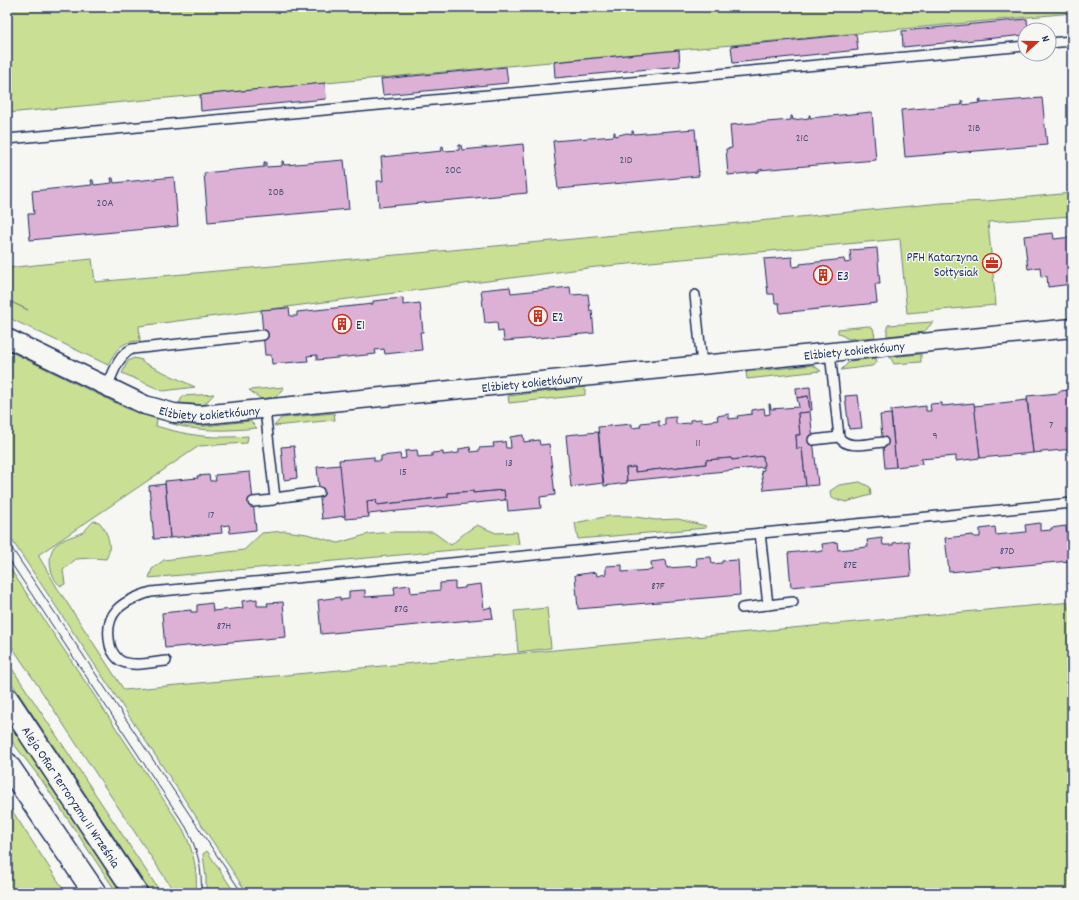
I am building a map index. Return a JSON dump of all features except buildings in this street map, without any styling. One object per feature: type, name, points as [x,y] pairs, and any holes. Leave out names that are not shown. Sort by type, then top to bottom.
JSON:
[{"type":"street","name":"Elżbiety Łokietkówny","points":[[7,338],[145,405],[174,413],[201,415],[265,410],[1072,328]]},
{"type":"street","name":"Aleja Ofiar Terroryzmu 11 Września","points":[[7,699],[136,893]]},
{"type":"street","points":[[7,764],[95,893]]},
{"type":"lane","points":[[1057,42],[1072,41]]},
{"type":"lane","points":[[7,139],[1017,47]]},
{"type":"lane","points":[[695,295],[702,365]]},
{"type":"lane","points":[[107,387],[122,355],[132,349],[263,335]]},
{"type":"lane","points":[[830,352],[839,437],[842,442],[848,445],[883,442]]},
{"type":"lane","points":[[265,410],[275,498]]},
{"type":"lane","points":[[813,440],[839,437]]},
{"type":"lane","points":[[253,502],[319,492]]},
{"type":"lane","points":[[166,661],[129,664],[120,661],[111,650],[108,634],[110,619],[120,606],[135,597],[151,592],[1072,503]]},
{"type":"lane","points":[[760,533],[768,605]]},
{"type":"lane","points":[[742,608],[793,602]]},
{"type":"green space","points":[[7,7],[1072,7],[1072,13],[7,113]]},
{"type":"green space","points":[[1072,193],[1072,216],[988,222],[996,305],[907,313],[900,239],[596,267],[139,326],[140,341],[129,342],[120,347],[108,365],[7,317],[7,268],[92,259],[95,282],[585,238],[942,203],[987,201]]},
{"type":"green space","points":[[933,322],[924,332],[887,336],[888,325]]},
{"type":"green space","points":[[868,326],[873,328],[875,337],[848,339],[838,333],[838,329]]},
{"type":"green space","points":[[7,350],[132,411],[157,419],[156,426],[201,436],[248,436],[247,443],[199,446],[38,555],[58,589],[124,690],[1072,602],[1072,893],[247,893],[7,533]]},
{"type":"green space","points":[[921,354],[921,362],[894,364],[890,357]]},
{"type":"green space","points":[[134,358],[142,360],[142,362],[195,387],[163,391],[122,373],[128,361]]},
{"type":"green space","points":[[876,358],[877,362],[872,366],[841,370],[850,361]]},
{"type":"green space","points":[[813,365],[821,371],[747,379],[746,372]]},
{"type":"green space","points":[[284,387],[276,397],[261,399],[249,390]]},
{"type":"green space","points":[[585,387],[585,395],[509,403],[508,396]]},
{"type":"green space","points":[[214,394],[204,405],[179,403],[183,396]]},
{"type":"green space","points":[[334,413],[335,420],[274,426],[281,418]]},
{"type":"green space","points":[[250,421],[257,428],[213,430],[191,428],[169,423],[204,426]]},
{"type":"green space","points":[[860,482],[870,487],[871,495],[846,502],[831,498],[830,491],[839,485]]},
{"type":"green space","points":[[609,516],[629,516],[656,520],[678,519],[706,526],[706,528],[578,539],[575,523]]},
{"type":"green space","points":[[94,521],[99,522],[107,535],[109,550],[106,559],[76,559],[63,570],[65,584],[61,586],[54,578],[50,566],[53,548],[63,540],[83,532]]},
{"type":"green space","points":[[477,525],[496,533],[517,532],[519,544],[149,578],[152,569],[164,560],[244,550],[262,533],[285,531],[307,534],[338,543],[369,534],[394,532],[433,532],[451,545]]},
{"type":"green space","points":[[7,564],[183,829],[190,845],[194,860],[196,893],[175,893],[7,639]]},
{"type":"green space","points":[[547,608],[551,648],[518,652],[514,611]]},
{"type":"green space","points":[[7,661],[161,893],[151,893],[7,676]]},
{"type":"green space","points":[[7,719],[123,893],[117,893],[43,782],[7,735]]},
{"type":"green space","points":[[7,803],[66,893],[7,893]]},
{"type":"green space","points":[[207,851],[235,893],[206,893],[203,854]]},
{"type":"tram line","points":[[7,541],[242,893]]},
{"type":"tram line","points":[[7,557],[186,827],[193,843],[200,867],[201,893]]},
{"type":"place","name":"PFH Katarzyna Sołtysiak","points":[[992,263]]},
{"type":"place","name":"E3","points":[[823,275]]},
{"type":"place","name":"E2","points":[[538,316]]},
{"type":"place","name":"E1","points":[[342,324]]}]
